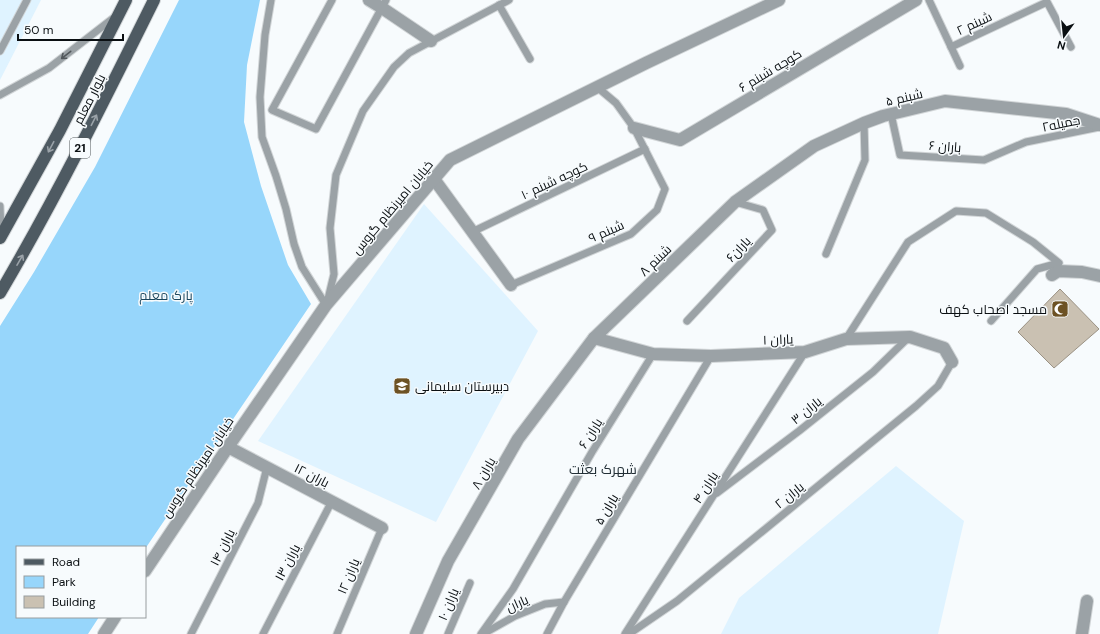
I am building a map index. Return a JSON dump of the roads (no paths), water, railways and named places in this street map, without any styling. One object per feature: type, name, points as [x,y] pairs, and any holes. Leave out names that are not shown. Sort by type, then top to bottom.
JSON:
[{"type":"main road","name":"بلوار معلم","points":[[1,237],[60,130],[126,0]]},
{"type":"main road","name":"بلوار معلم","points":[[0,293],[49,207],[85,139],[154,0]]},
{"type":"street","points":[[369,0],[384,4],[431,41]]},
{"type":"street","name":"خیابان امیرنظام گروس","points":[[146,570],[228,447],[326,306],[450,160],[597,87],[779,0]]},
{"type":"street","name":"کوچه شبنم ۶","points":[[634,128],[680,140],[916,0]]},
{"type":"street","name":"شبنم ۵","points":[[735,202],[814,146],[864,123],[891,114],[945,101],[1066,114],[1100,126]]},
{"type":"street","points":[[434,179],[511,285]]},
{"type":"street","name":"شبنم ۸","points":[[594,338],[735,202]]},
{"type":"street","points":[[1052,275],[1058,270],[1082,272],[1100,276]]},
{"type":"street","name":"یاران ۱","points":[[594,338],[653,354],[711,356],[805,352],[846,339],[910,336],[944,348],[952,362]]},
{"type":"street","name":"یاران ۸","points":[[416,634],[448,561],[518,438],[594,338]]},
{"type":"street","name":"باران ۱۲","points":[[228,447],[382,528]]},
{"type":"street","points":[[1082,634],[1087,601]]},
{"type":"street","points":[[104,634],[114,618]]},
{"type":"lane","points":[[0,51],[27,0]]},
{"type":"lane","points":[[271,0],[265,35],[260,97],[262,137],[276,176],[286,209],[294,244],[302,267],[326,306]]},
{"type":"lane","points":[[332,0],[272,110],[316,129],[384,4]]},
{"type":"lane","points":[[326,306],[334,274],[330,228],[336,175],[363,111],[394,67],[409,52],[509,0]]},
{"type":"lane","points":[[929,0],[960,66]]},
{"type":"lane","name":"شبنم ۲","points":[[951,46],[1047,2],[1071,47]]},
{"type":"lane","points":[[499,5],[530,59]]},
{"type":"lane","points":[[0,95],[49,68],[119,13]]},
{"type":"lane","name":"شبنم ۹","points":[[511,285],[631,234],[657,210],[665,189],[646,149],[634,128],[616,103],[597,87]]},
{"type":"lane","name":"باران ۶","points":[[891,114],[900,155],[984,160],[1026,142]]},
{"type":"lane","points":[[826,254],[865,160],[864,123]]},
{"type":"lane","name":"جمیله۲","points":[[1026,142],[1100,126]]},
{"type":"lane","name":"کوچه شبنم ۱۰","points":[[472,232],[646,149]]},
{"type":"lane","name":"یاران۶","points":[[687,322],[772,230],[763,210],[735,202]]},
{"type":"lane","points":[[0,206],[1,237]]},
{"type":"lane","points":[[846,339],[908,242],[956,211],[986,213],[1033,242],[1059,262],[1037,269],[991,321]]},
{"type":"lane","name":"یاران ۳","points":[[712,497],[799,431],[873,372],[910,336]]},
{"type":"lane","name":"یاران ۴","points":[[625,634],[805,352]]},
{"type":"lane","name":"یاران ۶","points":[[482,634],[514,589],[592,452],[653,354]]},
{"type":"lane","name":"یاران ۵","points":[[547,634],[564,602],[711,356]]},
{"type":"lane","name":"یاران ۲","points":[[629,634],[677,601],[916,406],[938,386],[952,362]]},
{"type":"lane","name":"یاران ۱۴","points":[[191,634],[258,503],[267,467]]},
{"type":"lane","name":"یاران ۱۳","points":[[263,634],[332,501]]},
{"type":"lane","name":"یاران ۱۲","points":[[337,634],[382,528]]},
{"type":"lane","name":"یاران ۱۰","points":[[448,634],[470,583]]},
{"type":"lane","name":"یاران","points":[[482,634],[515,616],[545,604],[564,602]]},
{"type":"place","name":"مسجد اصحاب کهف","points":[[1060,309]]},
{"type":"place","name":"دبیرستان سلیمانی","points":[[402,386]]},
{"type":"district","name":"شهرک بعثت","points":[[603,469]]},
{"type":"park label","name":"پارک معلم","points":[[166,295]]}]
